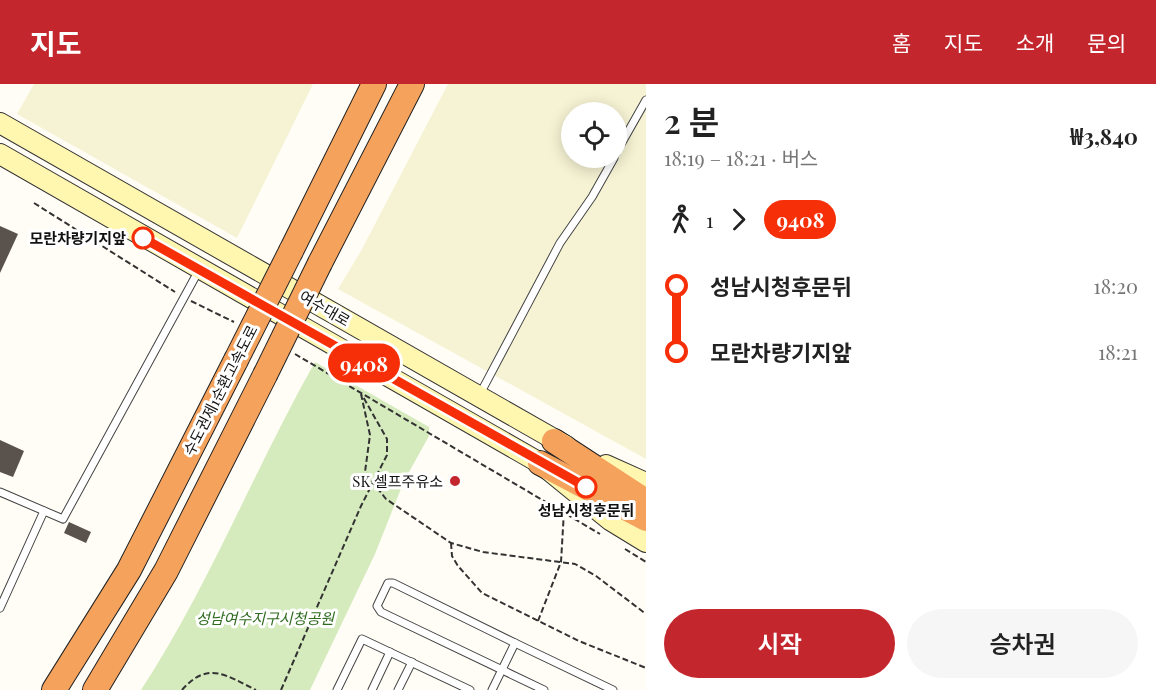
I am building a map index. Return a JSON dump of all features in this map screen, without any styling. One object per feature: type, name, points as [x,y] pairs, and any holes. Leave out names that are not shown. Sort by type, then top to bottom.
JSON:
[{"type":"highway","name":"수도권제1순환고속도로","points":[[54,690],[129,570],[374,84]]},
{"type":"highway","points":[[96,690],[166,571],[412,84]]},
{"type":"highway","name":"여수대로","points":[[554,441],[646,501]]},
{"type":"highway","name":"여수대로","points":[[540,463],[646,519]]},
{"type":"main road","name":"여수대로","points":[[0,123],[554,441]]},
{"type":"main road","name":"여수대로","points":[[0,154],[199,270],[540,463]]},
{"type":"main road","points":[[554,441],[646,483]]},
{"type":"main road","points":[[540,463],[610,520],[646,542]]},
{"type":"lane","points":[[627,134],[646,100]]},
{"type":"lane","points":[[479,396],[560,243],[592,197],[608,168]]},
{"type":"lane","points":[[0,492],[63,519],[199,270]]},
{"type":"lane","points":[[0,608],[44,511]]},
{"type":"lane","points":[[544,690],[381,612],[377,606],[388,583],[393,583],[613,690]]},
{"type":"lane","points":[[337,690],[362,639],[470,690]]},
{"type":"lane","points":[[492,690],[514,643]]},
{"type":"lane","points":[[372,690],[390,652]]},
{"type":"lane","points":[[398,690],[412,662]]},
{"type":"path","points":[[34,203],[184,297],[235,323]]},
{"type":"path","points":[[295,354],[600,534]]},
{"type":"path","points":[[281,690],[373,481],[387,455],[387,439],[361,393]]},
{"type":"path","points":[[361,393],[370,435],[365,472],[386,499],[452,543],[483,552],[575,564],[596,576],[646,614]]},
{"type":"path","points":[[537,621],[561,562],[564,511]]},
{"type":"path","points":[[452,543],[452,556],[469,581],[482,593],[579,641],[646,668]]},
{"type":"path","points":[[619,545],[646,562]]},
{"type":"path","points":[[182,690],[201,673],[212,673],[225,675],[256,690]]},
{"type":"shaded area","points":[[34,84],[313,84],[237,238],[17,114]]},
{"type":"shaded area","points":[[448,84],[646,84],[646,459],[338,289],[361,251]]},
{"type":"green space","name":"성남여수지구시청공원","points":[[315,362],[429,427],[429,436],[404,481],[375,554],[310,690],[141,690],[210,569]]},
{"type":"building","points":[[0,226],[18,234],[0,273]]},
{"type":"building","points":[[0,440],[24,451],[13,477],[0,472]]},
{"type":"building","points":[[69,522],[91,532],[86,543],[64,533]]},
{"type":"bus line","name":"9408","points":[[143,238],[586,487]]},
{"type":"place","name":"모란차량기지앞","points":[[143,238]]},
{"type":"place","name":"SK 셀프주유소","points":[[455,481]]},
{"type":"place","name":"성남시청후문뒤","points":[[586,487]]}]
